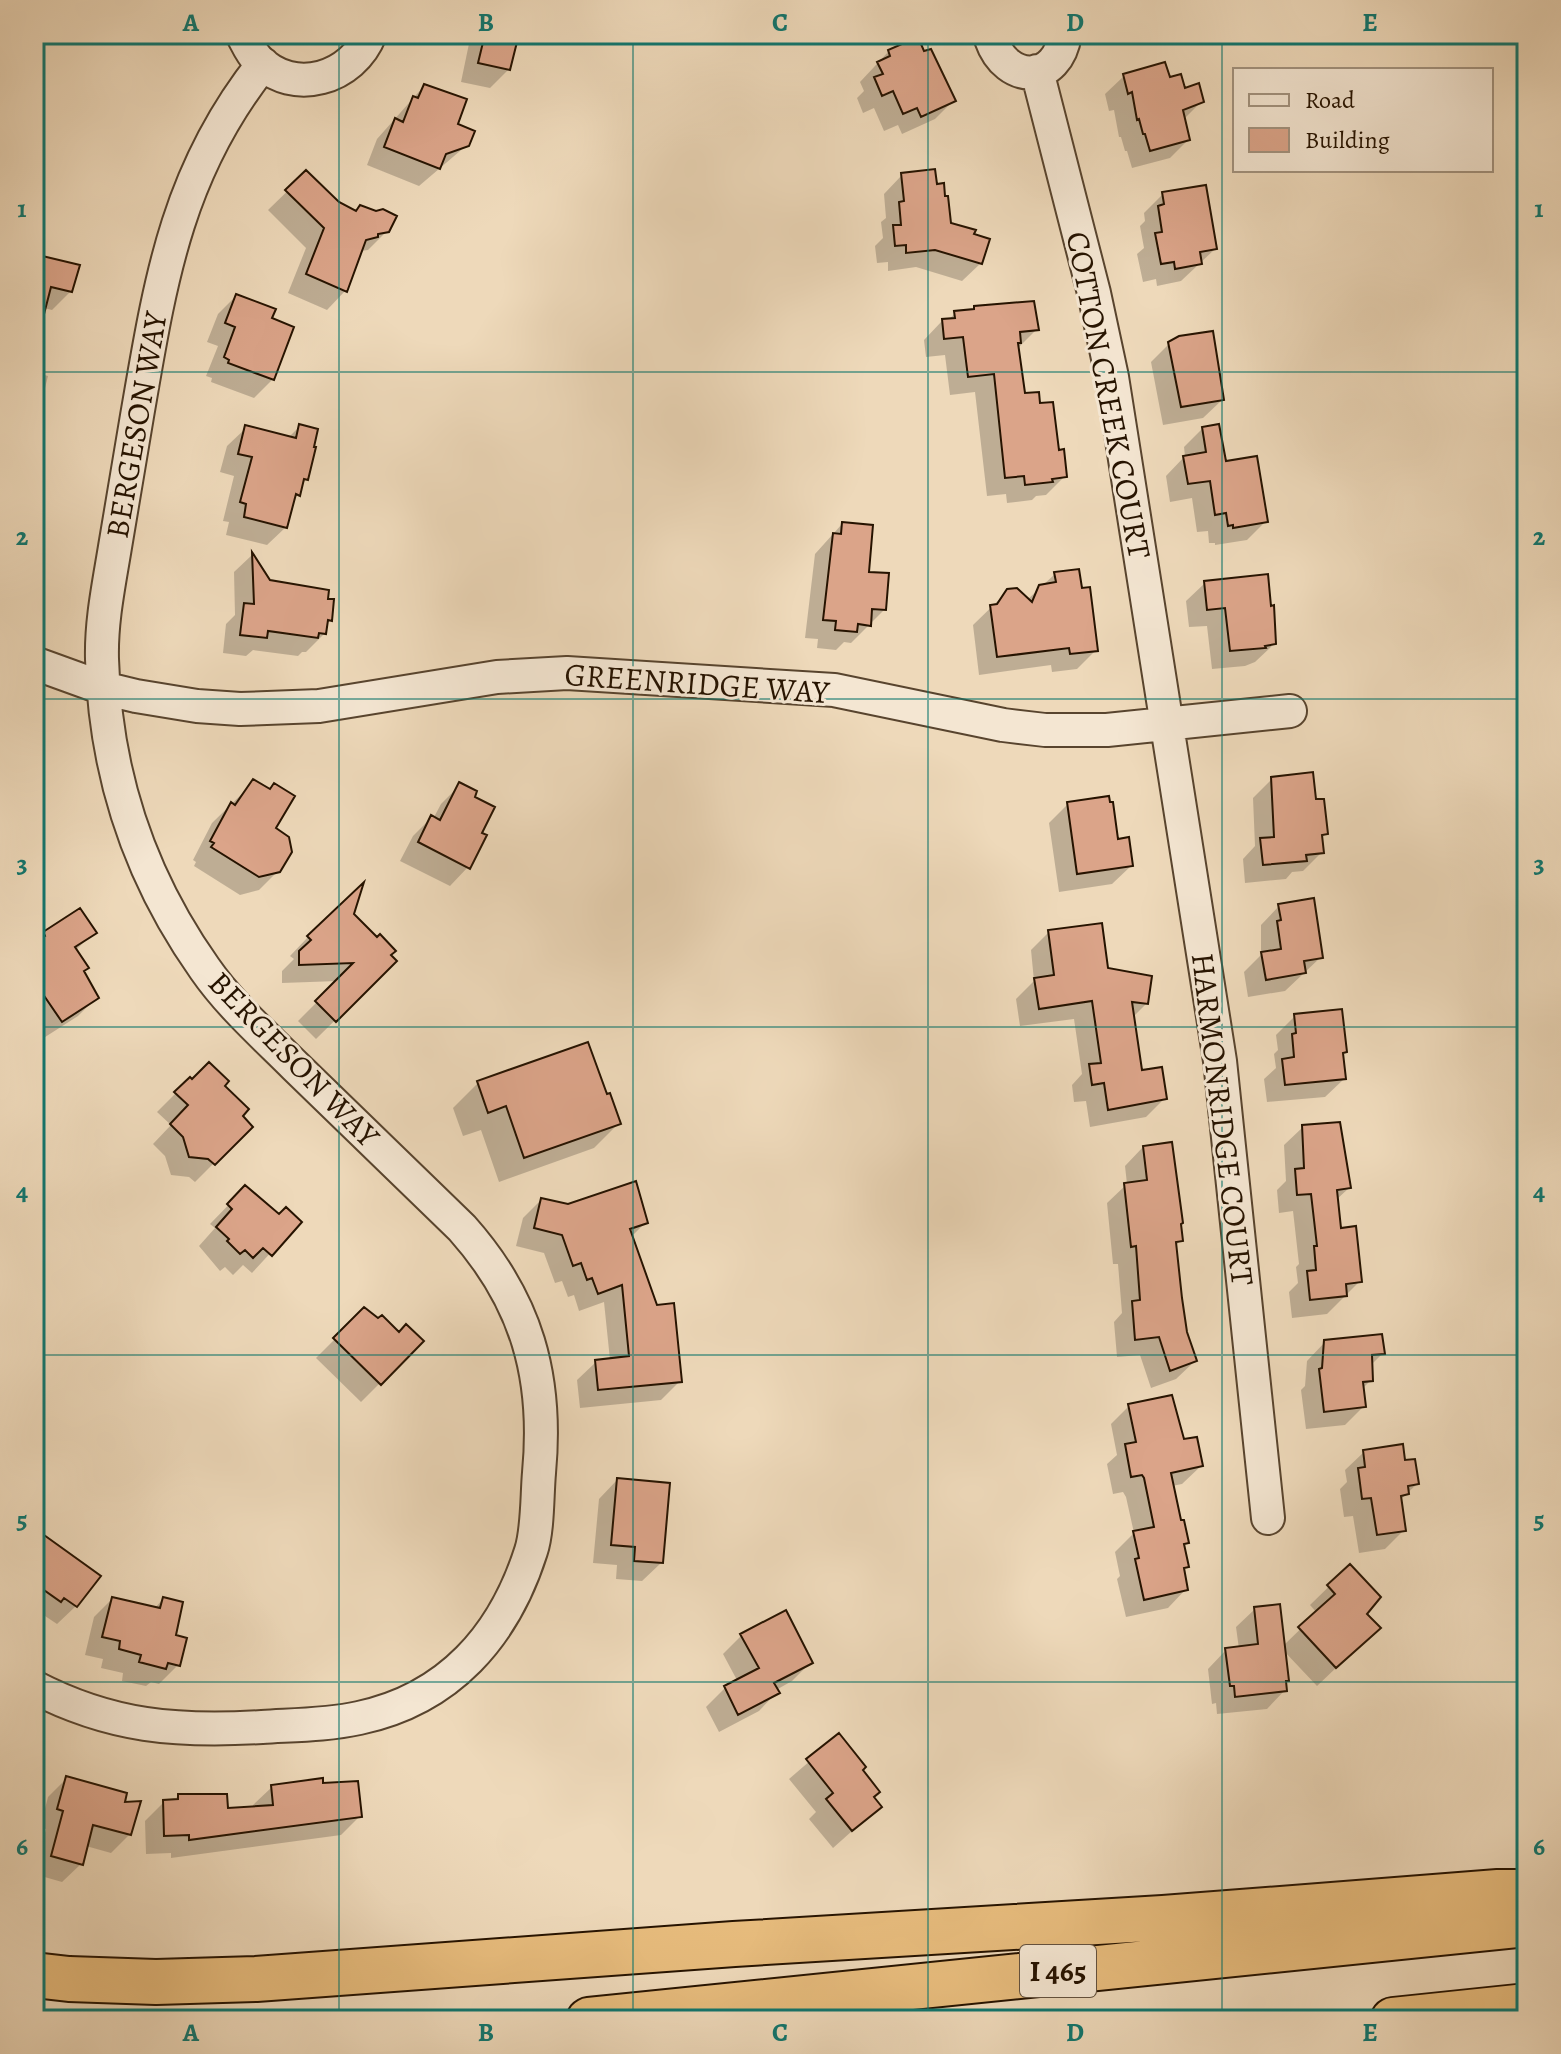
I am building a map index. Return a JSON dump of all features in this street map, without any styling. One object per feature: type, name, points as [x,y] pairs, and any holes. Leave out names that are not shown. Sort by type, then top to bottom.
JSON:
[{"type":"highway","points":[[34,1975],[156,1982],[256,1979],[1527,1892]]},
{"type":"highway","name":"I 465","points":[[589,2020],[1527,1924]]},
{"type":"highway","points":[[1393,2020],[1527,2006]]},
{"type":"street","points":[[242,34],[250,50],[263,64],[281,75],[296,79],[326,77],[353,62],[363,51],[370,34]]},
{"type":"street","points":[[992,34],[996,54],[1006,65],[1024,72],[1048,66],[1060,55],[1065,34]]},
{"type":"street","name":"BERGESON WAY","points":[[34,1687],[103,1716],[170,1729],[223,1730],[352,1720],[403,1704],[433,1688],[470,1659],[491,1636],[505,1614],[526,1571],[534,1538],[543,1434],[535,1363],[529,1340],[506,1286],[479,1246],[234,1005],[177,928],[154,886],[127,816],[112,763],[103,688],[107,589],[161,279],[190,188],[205,153],[263,64]]},
{"type":"street","name":"COTTON CREEK COURT","points":[[1037,71],[1105,338],[1166,722]]},
{"type":"street","name":"GREENRIDGE WAY","points":[[34,663],[103,688],[197,706],[289,709],[338,704],[497,677],[567,673],[834,690],[1003,725],[1045,730],[1096,731],[1290,711]]},
{"type":"street","name":"HARMONRIDGE COURT","points":[[1166,722],[1220,1061],[1268,1518]]},
{"type":"building","points":[[485,34],[519,34],[510,70],[478,63]]},
{"type":"building","points":[[918,37],[924,51],[931,49],[956,101],[921,117],[917,108],[903,114],[893,91],[882,96],[874,77],[883,74],[877,62],[890,56],[888,50]]},
{"type":"building","points":[[1165,62],[1170,77],[1181,74],[1185,88],[1199,83],[1204,102],[1183,110],[1190,140],[1150,151],[1137,120],[1132,92],[1128,94],[1123,74]]},
{"type":"building","points":[[424,84],[467,99],[458,124],[475,131],[469,146],[446,154],[440,169],[384,147],[395,118],[403,122],[413,96],[418,98]]},
{"type":"building","points":[[935,169],[937,184],[944,183],[945,196],[948,196],[951,223],[976,230],[974,234],[990,239],[982,264],[935,250],[906,253],[906,245],[895,246],[893,225],[901,225],[899,202],[904,201],[901,173]]},
{"type":"building","points":[[306,170],[339,202],[356,211],[360,205],[376,211],[383,209],[397,216],[389,232],[366,240],[347,292],[306,274],[324,228],[285,190]]},
{"type":"building","points":[[1206,185],[1217,249],[1200,252],[1202,264],[1175,269],[1174,262],[1161,264],[1155,233],[1162,232],[1158,206],[1164,204],[1162,192]]},
{"type":"building","points":[[34,254],[80,265],[72,292],[51,287],[41,326],[34,325]]},
{"type":"building","points":[[236,294],[276,309],[272,318],[294,327],[274,380],[228,363],[229,360],[224,357],[235,327],[225,323]]},
{"type":"building","points":[[1034,301],[1039,330],[1020,332],[1021,343],[1018,343],[1025,393],[1039,392],[1040,403],[1053,402],[1059,450],[1064,449],[1067,477],[1025,485],[1024,476],[1005,478],[994,374],[968,377],[963,337],[944,339],[942,319],[955,318],[954,311],[974,309],[974,306]]},
{"type":"building","points":[[1213,331],[1224,400],[1181,407],[1168,342],[1179,336]]},
{"type":"building","points":[[299,424],[318,429],[316,447],[308,480],[304,479],[300,496],[296,494],[287,528],[244,517],[246,504],[240,502],[252,457],[238,454],[245,425],[296,438]]},
{"type":"building","points":[[1219,424],[1226,461],[1257,456],[1268,522],[1233,528],[1233,525],[1228,526],[1226,513],[1215,515],[1210,481],[1188,484],[1183,456],[1206,452],[1202,427]]},
{"type":"building","points":[[842,522],[873,525],[869,572],[889,573],[886,610],[872,609],[871,626],[858,624],[857,632],[835,630],[836,621],[823,620],[833,533],[841,534]]},
{"type":"building","points":[[252,552],[270,580],[329,590],[328,599],[334,599],[332,621],[328,620],[326,634],[319,633],[318,638],[268,631],[267,638],[240,635],[244,603],[254,604]]},
{"type":"building","points":[[1079,569],[1082,588],[1090,587],[1098,651],[1070,654],[1069,648],[997,657],[990,605],[997,604],[1007,589],[1017,588],[1032,602],[1039,585],[1056,582],[1054,572]]},
{"type":"building","points":[[1268,574],[1271,606],[1274,605],[1276,644],[1266,648],[1230,651],[1225,608],[1207,610],[1204,581]]},
{"type":"building","points":[[1313,772],[1316,799],[1324,799],[1328,834],[1322,835],[1324,853],[1306,855],[1307,861],[1263,865],[1260,838],[1274,837],[1271,777]]},
{"type":"building","points":[[253,779],[270,789],[274,783],[295,796],[276,828],[289,837],[292,852],[280,872],[259,877],[211,847],[214,843],[210,841],[231,802],[235,805]]},
{"type":"building","points":[[459,782],[477,791],[475,797],[495,807],[482,833],[487,835],[470,869],[418,842],[431,815],[440,820]]},
{"type":"building","points":[[1109,796],[1110,802],[1113,802],[1118,839],[1129,837],[1133,866],[1077,874],[1067,802]]},
{"type":"building","points":[[364,882],[354,914],[396,951],[391,955],[397,961],[336,1022],[315,1001],[353,963],[299,965],[299,951],[311,940],[307,936]]},
{"type":"building","points":[[1314,898],[1323,958],[1304,961],[1306,973],[1266,980],[1261,952],[1281,949],[1278,904]]},
{"type":"building","points":[[80,908],[97,933],[75,947],[89,968],[84,971],[99,998],[62,1022],[34,981],[34,943],[45,936],[43,932]]},
{"type":"building","points":[[1102,923],[1108,968],[1152,976],[1148,1004],[1132,1002],[1142,1070],[1162,1067],[1167,1099],[1108,1110],[1104,1083],[1092,1085],[1089,1064],[1101,1063],[1092,1001],[1039,1009],[1034,978],[1054,975],[1048,930]]},
{"type":"building","points":[[1342,1009],[1347,1052],[1343,1053],[1346,1079],[1285,1085],[1282,1059],[1294,1057],[1294,1014]]},
{"type":"building","points":[[588,1042],[621,1124],[524,1158],[506,1106],[488,1113],[477,1081]]},
{"type":"building","points":[[209,1062],[229,1081],[225,1086],[249,1109],[243,1116],[253,1127],[215,1165],[208,1159],[189,1157],[183,1137],[170,1124],[188,1105],[174,1092]]},
{"type":"building","points":[[1340,1122],[1351,1188],[1337,1190],[1341,1228],[1356,1226],[1362,1282],[1346,1284],[1347,1296],[1310,1300],[1307,1271],[1316,1270],[1314,1246],[1317,1246],[1311,1194],[1297,1195],[1295,1169],[1304,1168],[1302,1125]]},
{"type":"building","points":[[1172,1142],[1183,1223],[1183,1241],[1176,1242],[1182,1298],[1187,1332],[1197,1361],[1170,1371],[1159,1337],[1135,1340],[1132,1301],[1140,1300],[1136,1246],[1131,1247],[1124,1183],[1147,1180],[1143,1146]]},
{"type":"building","points":[[636,1181],[648,1223],[630,1229],[657,1305],[674,1303],[682,1382],[598,1390],[595,1360],[629,1356],[622,1285],[598,1294],[592,1278],[587,1280],[581,1263],[573,1266],[562,1235],[534,1228],[541,1198],[568,1204]]},
{"type":"building","points":[[245,1185],[279,1214],[286,1207],[302,1222],[272,1256],[263,1248],[253,1258],[245,1250],[240,1254],[216,1227],[232,1209],[227,1204]]},
{"type":"building","points":[[364,1307],[378,1318],[382,1315],[399,1332],[406,1324],[424,1341],[381,1385],[333,1338]]},
{"type":"building","points":[[1382,1334],[1385,1354],[1372,1355],[1373,1381],[1363,1382],[1366,1407],[1324,1412],[1319,1369],[1322,1368],[1324,1340]]},
{"type":"building","points":[[1172,1395],[1184,1439],[1197,1437],[1203,1466],[1171,1473],[1189,1543],[1184,1544],[1189,1567],[1184,1568],[1188,1590],[1144,1600],[1135,1559],[1139,1558],[1133,1531],[1154,1527],[1144,1478],[1142,1475],[1131,1477],[1125,1444],[1136,1442],[1128,1404]]},
{"type":"building","points":[[1403,1444],[1405,1460],[1415,1459],[1419,1484],[1408,1486],[1409,1494],[1401,1496],[1406,1531],[1377,1535],[1371,1498],[1362,1499],[1358,1468],[1365,1467],[1363,1450]]},
{"type":"building","points":[[617,1478],[670,1483],[663,1563],[634,1561],[635,1547],[611,1545]]},
{"type":"building","points":[[44,1535],[101,1576],[77,1607],[64,1598],[61,1602],[34,1583],[34,1550]]},
{"type":"building","points":[[1350,1564],[1381,1597],[1367,1614],[1381,1628],[1336,1668],[1298,1627],[1335,1594],[1327,1585]]},
{"type":"building","points":[[112,1597],[160,1608],[163,1597],[183,1602],[176,1635],[187,1638],[180,1666],[168,1663],[166,1669],[139,1662],[141,1655],[119,1649],[120,1641],[102,1637]]},
{"type":"building","points":[[1280,1604],[1289,1681],[1286,1681],[1287,1691],[1235,1697],[1234,1686],[1230,1686],[1225,1648],[1258,1644],[1254,1607]]},
{"type":"building","points":[[786,1610],[813,1663],[774,1683],[780,1693],[738,1715],[724,1686],[759,1668],[740,1634]]},
{"type":"building","points":[[839,1733],[866,1767],[863,1770],[880,1792],[874,1797],[882,1807],[852,1831],[826,1799],[833,1793],[806,1759]]},
{"type":"building","points":[[66,1776],[127,1793],[125,1802],[141,1801],[131,1835],[93,1825],[83,1865],[51,1856],[63,1811],[57,1809]]},
{"type":"building","points":[[323,1778],[323,1783],[358,1781],[362,1817],[189,1840],[189,1835],[164,1836],[163,1800],[178,1799],[178,1794],[227,1794],[228,1808],[273,1805],[271,1785]]}]
